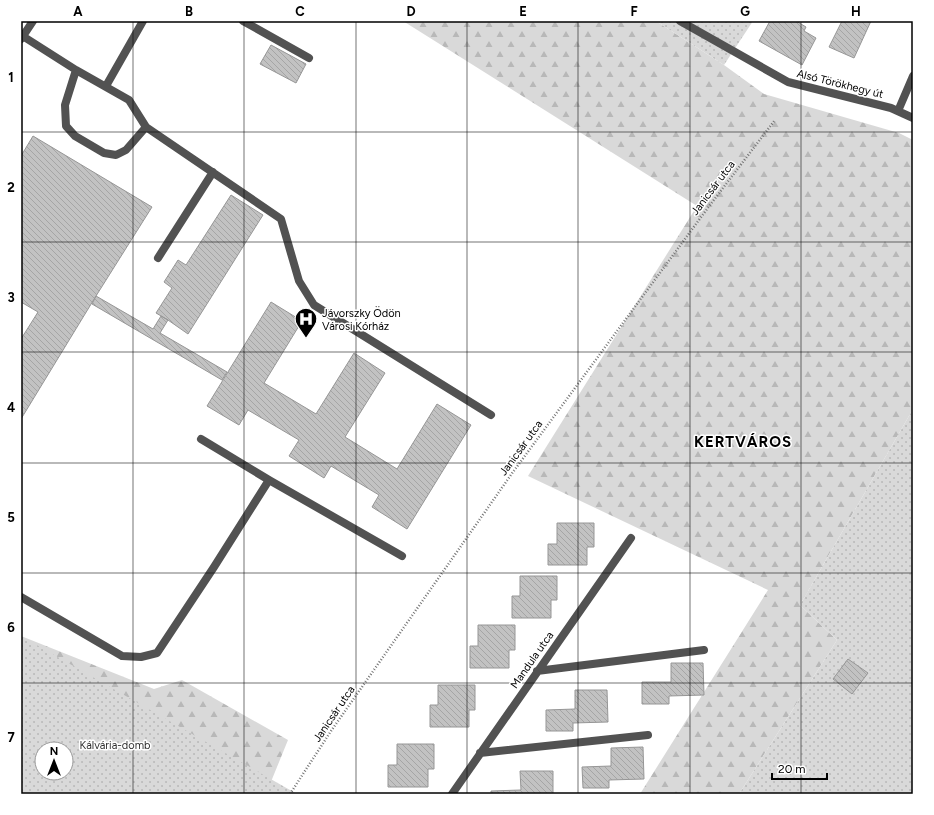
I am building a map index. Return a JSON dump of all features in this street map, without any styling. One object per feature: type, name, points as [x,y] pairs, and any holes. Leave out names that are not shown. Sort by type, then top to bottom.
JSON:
[{"type":"street","points":[[33,21],[22,37],[129,100],[146,127],[281,219],[299,281],[314,305],[491,415]]},
{"type":"street","points":[[106,86],[143,21]]},
{"type":"street","points":[[243,21],[309,58]]},
{"type":"street","name":"Alsó Törökhegy út","points":[[680,21],[788,82],[891,108],[913,118]]},
{"type":"street","points":[[76,70],[65,105],[66,126],[75,136],[104,153],[116,155],[126,150],[146,127]]},
{"type":"street","points":[[898,111],[913,76]]},
{"type":"street","points":[[158,258],[212,172]]},
{"type":"street","points":[[201,439],[269,480],[402,556]]},
{"type":"street","points":[[21,597],[122,656],[141,657],[157,653],[269,480]]},
{"type":"street","name":"Mandula utca","points":[[452,794],[631,538]]},
{"type":"street","points":[[537,671],[704,650]]},
{"type":"street","points":[[480,753],[648,735]]},
{"type":"path","name":"Janicsár utca","points":[[290,794],[331,732],[513,472],[705,212],[775,120]]},
{"type":"green space","points":[[403,21],[656,21],[724,65],[764,94],[899,133],[913,140],[913,409],[800,605],[837,640],[739,794],[640,794],[768,590],[528,476],[697,206]]},
{"type":"green space","points":[[656,21],[753,21],[724,65]]},
{"type":"green space","points":[[913,409],[913,794],[739,794],[837,640],[800,605]]},
{"type":"green space","name":"Kálvária-domb","points":[[21,636],[154,689],[182,680],[288,740],[266,794],[54,781],[74,781],[74,741],[34,741],[34,780],[21,779]]},
{"type":"green space","name":"Kálvária-domb","points":[[21,636],[297,794],[21,794]]},
{"type":"building","points":[[770,21],[796,21],[806,27],[804,31],[816,38],[802,65],[759,41]]},
{"type":"building","points":[[842,21],[871,21],[854,58],[829,47]]},
{"type":"building","points":[[271,45],[306,64],[296,83],[260,64]]},
{"type":"building","points":[[33,136],[152,207],[21,419],[21,339],[38,312],[21,302],[21,156]]},
{"type":"building","points":[[231,195],[263,215],[188,334],[156,313],[172,288],[164,282],[178,260],[186,265]]},
{"type":"building","points":[[96,296],[153,329],[161,316],[168,320],[160,333],[227,372],[222,380],[92,304]]},
{"type":"building","points":[[271,302],[302,321],[264,383],[316,414],[354,353],[385,373],[345,437],[397,469],[437,404],[471,425],[407,529],[372,507],[379,495],[331,466],[324,478],[289,456],[299,440],[248,410],[239,425],[207,406]]},
{"type":"building","points":[[557,523],[594,523],[594,547],[587,547],[587,565],[548,565],[548,544],[557,544]]},
{"type":"building","points":[[520,576],[557,576],[557,600],[551,600],[551,618],[512,618],[512,596],[520,596]]},
{"type":"building","points":[[478,625],[515,625],[515,650],[509,650],[509,668],[470,668],[470,646],[478,646]]},
{"type":"building","points":[[848,659],[868,673],[852,694],[833,679]]},
{"type":"building","points":[[671,663],[703,663],[704,695],[669,696],[669,704],[642,704],[642,682],[671,682]]},
{"type":"building","points":[[438,685],[475,685],[475,710],[469,710],[469,727],[430,727],[430,705],[438,705]]},
{"type":"building","points":[[575,690],[607,690],[608,722],[573,723],[573,731],[546,731],[546,710],[575,709]]},
{"type":"building","points":[[397,744],[434,744],[434,769],[428,769],[428,787],[388,787],[388,765],[397,765]]},
{"type":"building","points":[[643,747],[644,779],[609,780],[609,788],[583,788],[582,767],[611,766],[611,748]]},
{"type":"building","points":[[520,771],[553,771],[553,794],[491,794],[491,791],[521,790]]},
{"type":"place","name":"Jávorszky Ödön Városi Kórház","points":[[306,338]]},
{"type":"district","name":"KERTVÁROS","points":[[743,442]]}]
